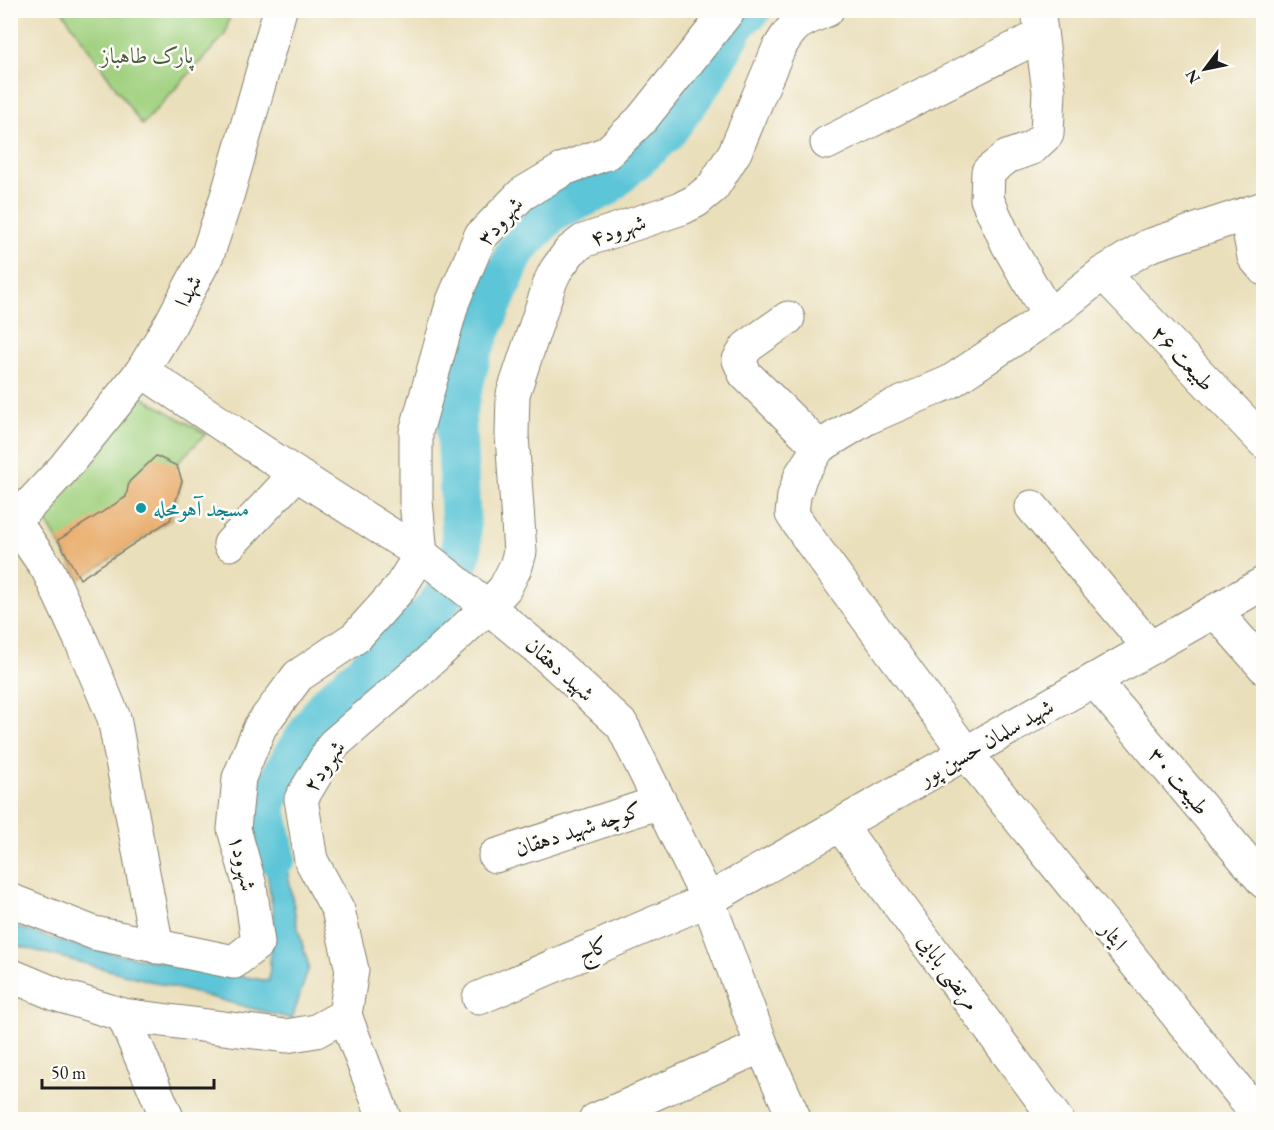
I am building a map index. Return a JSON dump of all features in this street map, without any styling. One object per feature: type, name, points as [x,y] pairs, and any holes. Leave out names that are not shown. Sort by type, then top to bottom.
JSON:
[{"type":"street","name":"شهدا","points":[[13,524],[63,469],[142,370],[171,324],[208,253],[228,193],[280,10]]},
{"type":"street","name":"شهرود۳","points":[[421,554],[416,501],[416,432],[453,301],[480,237],[522,194],[564,169],[607,153],[642,119],[729,10]]},
{"type":"street","name":"شهرود۴","points":[[489,607],[505,588],[520,552],[512,435],[513,394],[556,270],[570,251],[583,241],[682,208],[696,201],[713,187],[735,152],[787,34],[798,22],[826,10]]},
{"type":"street","points":[[827,143],[1039,23],[1048,91],[1047,134],[1032,148],[1007,157],[988,172],[987,199],[1008,245],[1049,316]]},
{"type":"street","points":[[788,318],[747,346],[740,360],[745,374],[819,447],[867,418],[950,382],[1049,316],[1103,273],[1148,246],[1255,211],[1254,257],[1263,269]]},
{"type":"street","name":"طبیعت ۲۶","points":[[1103,273],[1263,442]]},
{"type":"street","name":"شهید دهقان","points":[[142,370],[296,474],[421,554],[548,657],[622,725],[708,900],[762,1046],[795,1119]]},
{"type":"street","name":"ایثار","points":[[819,447],[801,475],[794,496],[792,514],[966,753],[1262,1119]]},
{"type":"street","points":[[230,544],[296,474]]},
{"type":"street","points":[[1032,507],[1150,648]]},
{"type":"street","points":[[13,524],[48,570],[114,718],[157,947]]},
{"type":"street","name":"شهرود۱","points":[[10,900],[94,933],[234,962],[258,943],[250,886],[234,830],[239,778],[260,727],[298,676],[356,637],[399,589],[421,554]]},
{"type":"street","name":"شهید سلمان حسین پور","points":[[708,900],[1263,583]]},
{"type":"street","name":"شهرود۲","points":[[345,1015],[352,970],[338,910],[311,860],[301,799],[334,744],[489,607]]},
{"type":"street","points":[[1215,611],[1263,667]]},
{"type":"street","name":"طبیعت ۳۰","points":[[1094,680],[1263,882]]},
{"type":"street","name":"کوچه شهید دهقان","points":[[495,856],[660,802]]},
{"type":"street","name":"مرتضی بابایی","points":[[840,825],[1057,1119]]},
{"type":"street","name":"کاج","points":[[479,998],[708,900]]},
{"type":"street","points":[[10,975],[58,995],[123,1015],[286,1036],[316,1031],[345,1015],[385,1119]]},
{"type":"street","points":[[123,1015],[168,1119]]},
{"type":"street","points":[[597,1119],[762,1046]]},
{"type":"green space","name":"پارک طاهباز","points":[[62,11],[231,11],[225,35],[142,125]]},
{"type":"green space","points":[[137,394],[206,434],[178,462],[177,471],[182,481],[170,520],[80,579],[39,509]]},
{"type":"water","points":[[256,798],[277,810],[297,925],[309,967],[292,1019],[11,944],[10,925],[87,949],[269,981],[273,913]]},
{"type":"building","name":"مسجد آهومحله","points":[[156,456],[177,466],[182,481],[170,520],[80,579],[58,540],[126,497],[129,482]]},
{"type":"waterway","points":[[276,857],[265,804],[293,755],[327,704],[432,611],[447,591],[462,552],[456,415],[472,352],[516,250],[552,212],[604,188],[665,134],[705,79],[739,19],[751,10]]},
{"type":"place","name":"مسجد آهومحله","points":[[141,508]]}]
